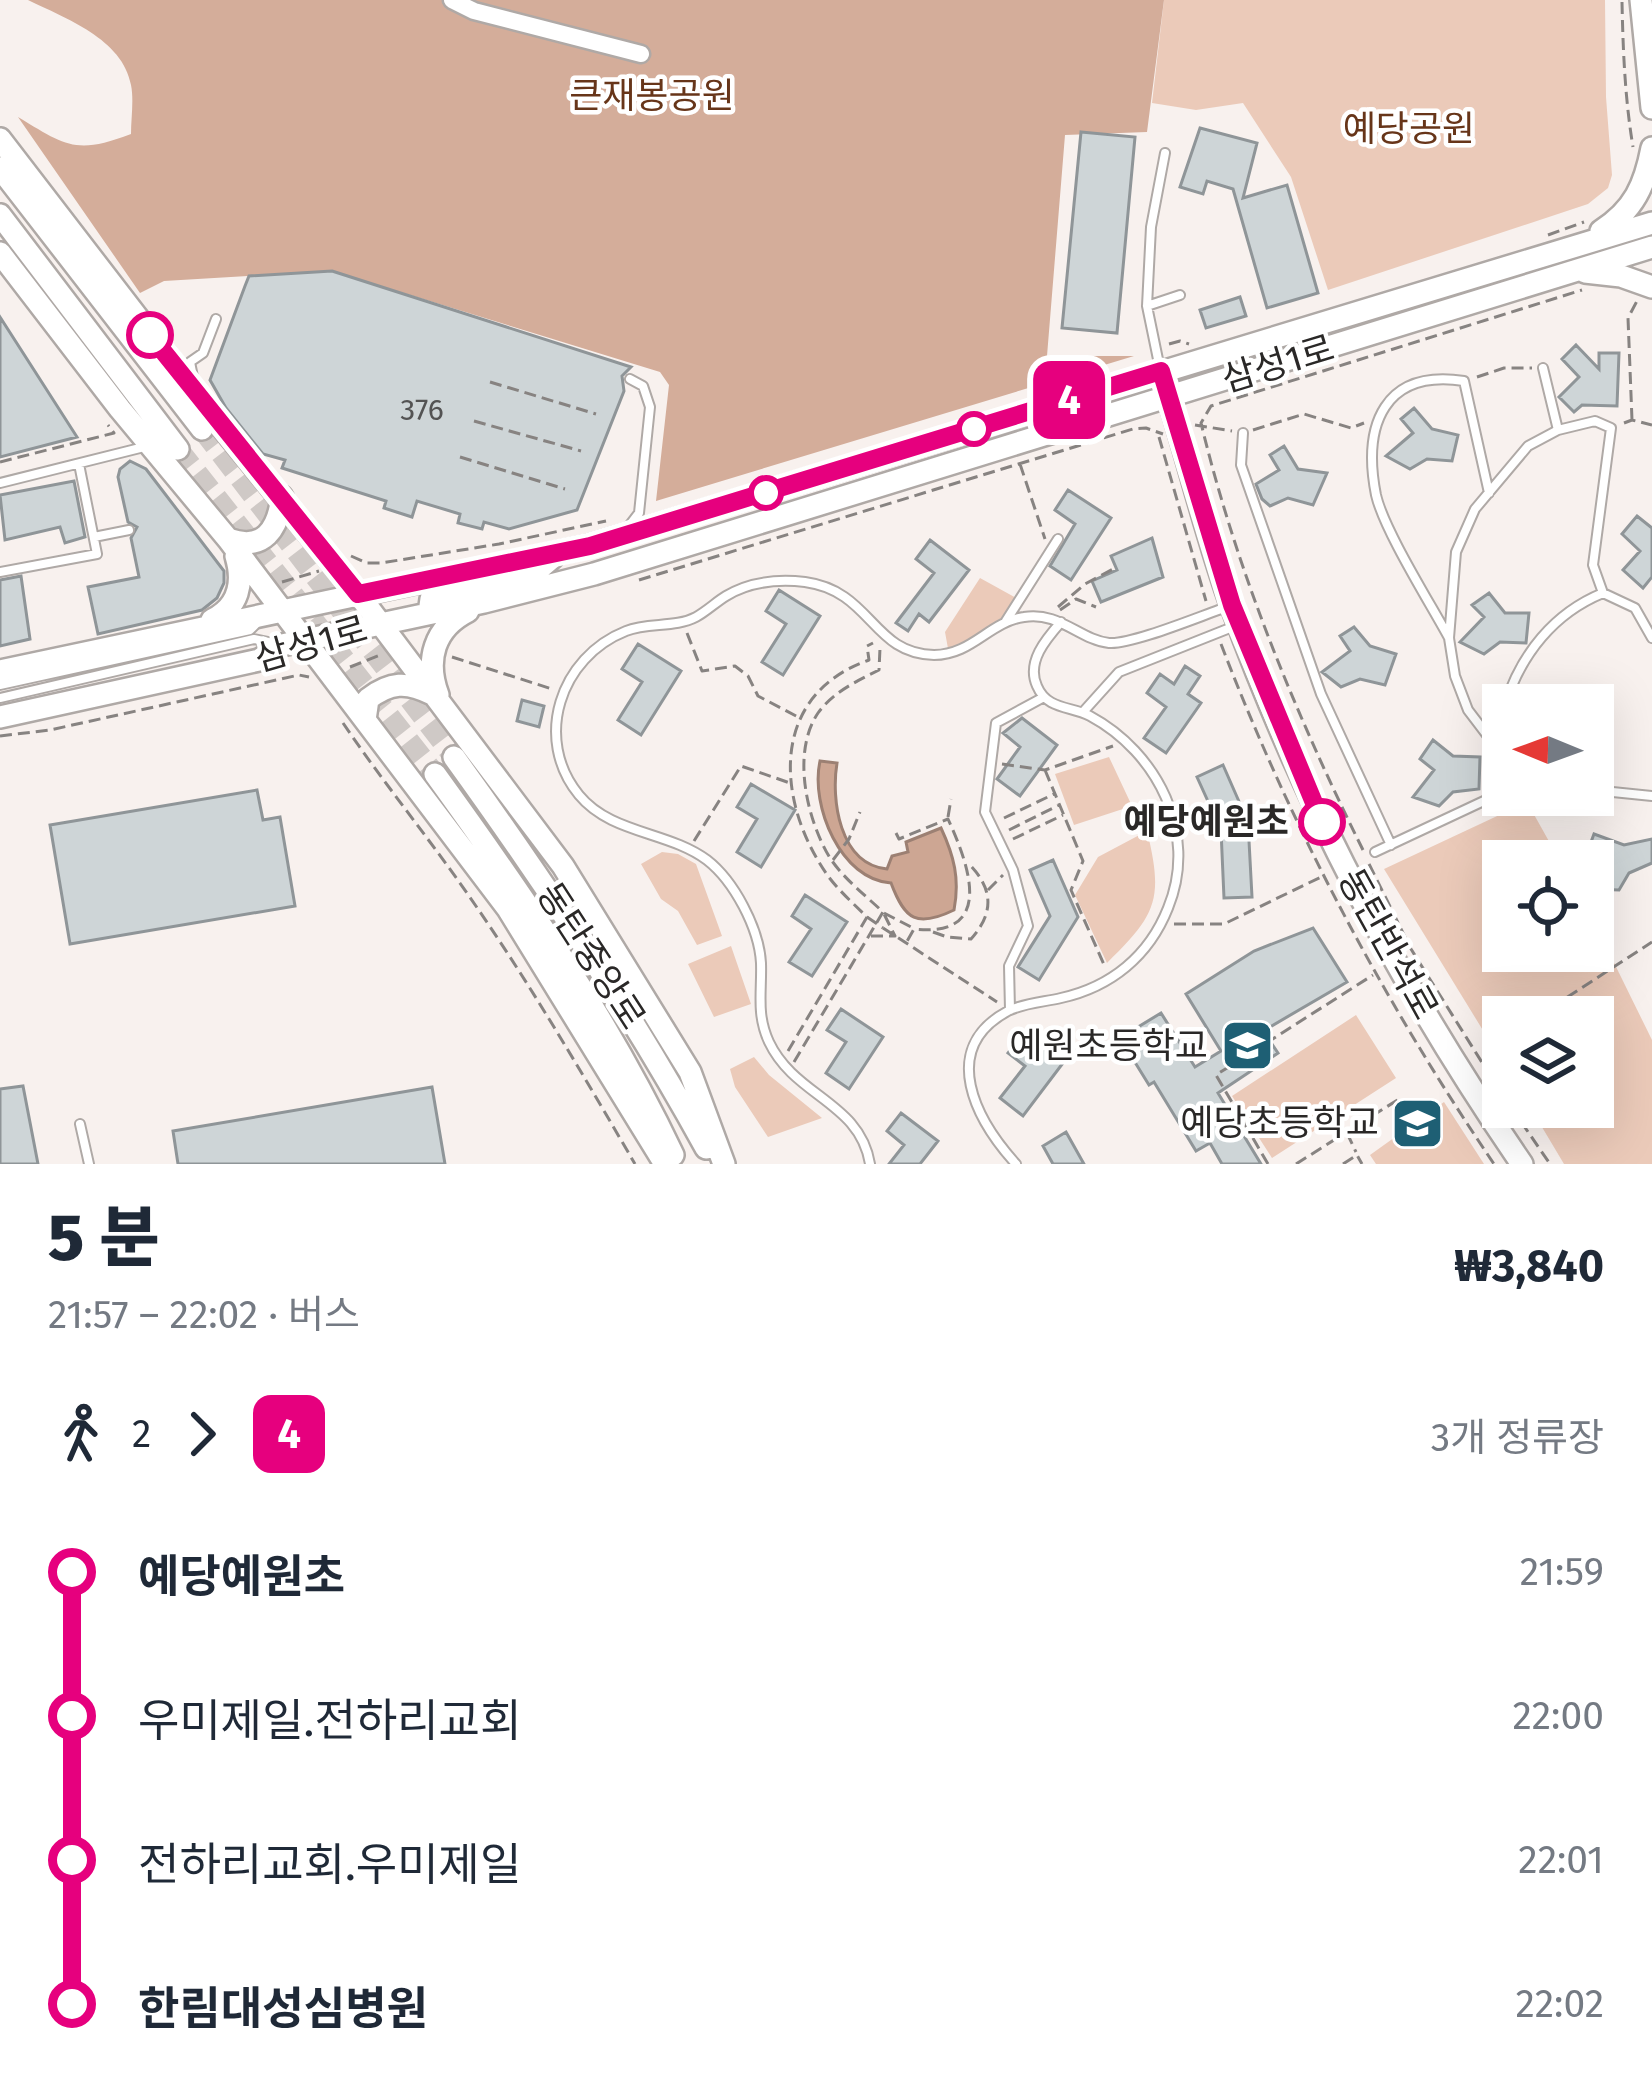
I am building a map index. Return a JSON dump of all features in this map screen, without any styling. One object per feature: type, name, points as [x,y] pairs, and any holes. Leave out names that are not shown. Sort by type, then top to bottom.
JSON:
[{"type":"street","points":[[452,0],[474,11],[641,54]]},
{"type":"street","points":[[1641,0],[1652,108]]},
{"type":"street","points":[[0,139],[198,396],[340,559],[380,625],[563,866],[690,1072],[719,1164]]},
{"type":"street","points":[[1569,261],[1622,217],[1639,196],[1643,148]]},
{"type":"street","points":[[0,168],[202,429]]},
{"type":"street","points":[[0,215],[178,449]]},
{"type":"street","name":"삼성1로","points":[[0,717],[259,660],[282,645],[594,574],[1130,410],[1569,261],[1652,223]]},
{"type":"street","name":"삼성1로","points":[[0,670],[558,553],[1161,371],[1569,261],[1652,247]]},
{"type":"street","points":[[0,253],[140,448],[228,539],[265,587],[273,613],[305,640],[508,909],[665,1164]]},
{"type":"street","points":[[1569,261],[1621,276],[1646,291]]},
{"type":"street","name":"동탄반석로","points":[[1161,371],[1235,615],[1323,825],[1376,929],[1522,1164]]},
{"type":"street","points":[[1130,410],[1180,429]]},
{"type":"street","points":[[228,539],[245,544],[265,538],[279,520],[282,497]]},
{"type":"street","points":[[189,632],[226,614],[234,603],[240,571],[228,539]]},
{"type":"street","points":[[439,611],[430,606],[431,599],[532,574],[558,553]]},
{"type":"street","points":[[437,700],[430,676],[432,650],[454,618],[484,602]]},
{"type":"street","points":[[365,720],[368,699],[387,687],[413,684],[437,700]]},
{"type":"street","name":"동탄중앙로","points":[[454,758],[546,884],[719,1164]]},
{"type":"street","points":[[435,774],[518,889],[631,1067],[677,1164]]},
{"type":"lane","points":[[1161,371],[1148,306],[1151,227],[1166,153]]},
{"type":"lane","points":[[1148,306],[1180,295]]},
{"type":"lane","points":[[198,396],[190,362],[203,353],[216,319]]},
{"type":"lane","points":[[1543,368],[1558,430]]},
{"type":"lane","points":[[1449,638],[1376,496],[1377,418],[1386,401],[1433,376],[1464,381],[1490,493]]},
{"type":"lane","points":[[621,536],[639,513],[650,407],[643,386],[630,379]]},
{"type":"lane","points":[[1482,730],[1468,710],[1455,676],[1449,638],[1456,552],[1475,509],[1528,446],[1558,430],[1595,421],[1611,428],[1593,565],[1603,593],[1635,608],[1652,638]]},
{"type":"lane","points":[[1243,433],[1240,465],[1314,674],[1391,845]]},
{"type":"lane","points":[[0,483],[140,448]]},
{"type":"lane","points":[[0,572],[61,565],[97,554],[79,464]]},
{"type":"lane","points":[[94,537],[130,530]]},
{"type":"lane","points":[[1006,622],[1058,538]]},
{"type":"lane","points":[[870,1164],[855,1126],[781,1063],[758,1006],[761,967],[753,928],[716,870],[688,850],[608,818],[577,792],[556,748],[562,692],[591,653],[618,634],[642,625],[695,618],[741,589],[786,581],[815,584],[849,599],[896,646],[915,654],[964,650],[1006,622],[1035,616],[1113,643],[1235,615]]},
{"type":"lane","points":[[1512,684],[1551,625],[1573,606],[1603,593]]},
{"type":"lane","points":[[0,685],[250,630],[273,613]]},
{"type":"lane","points":[[1083,712],[1119,672],[1235,615]]},
{"type":"lane","points":[[1016,1164],[979,1114],[968,1086],[979,1040],[1010,1010],[1078,994],[1110,979],[1140,955],[1160,925],[1177,876],[1170,808],[1160,779],[1126,742],[1083,712],[1067,710],[1044,697],[1033,670],[1043,644],[1061,622]]},
{"type":"lane","points":[[133,656],[189,632]]},
{"type":"lane","points":[[0,698],[254,639],[282,645]]},
{"type":"lane","points":[[1010,1010],[1009,966],[1028,926],[1011,866],[985,812],[989,762],[996,723],[1044,697]]},
{"type":"lane","points":[[1614,792],[1652,796]]},
{"type":"lane","points":[[1376,852],[1482,802]]},
{"type":"lane","points":[[80,1124],[89,1164]]},
{"type":"path","points":[[1622,0],[1624,94],[1643,148]]},
{"type":"path","points":[[1535,238],[1600,215]]},
{"type":"path","points":[[1180,429],[1210,406],[1592,287]]},
{"type":"path","points":[[1631,420],[1628,318],[1646,291]]},
{"type":"path","points":[[1180,341],[1190,345]]},
{"type":"path","points":[[1464,381],[1504,368],[1543,368]]},
{"type":"path","points":[[490,382],[596,414]]},
{"type":"path","points":[[640,580],[1133,429],[1243,433],[1304,414],[1352,428],[1377,418]]},
{"type":"path","points":[[101,415],[114,433],[140,448]]},
{"type":"path","points":[[1611,428],[1631,420],[1652,425]]},
{"type":"path","points":[[474,421],[581,451]]},
{"type":"path","points":[[1180,429],[1217,490],[1255,607],[1345,814],[1412,949],[1482,1062]]},
{"type":"path","points":[[0,462],[114,433]]},
{"type":"path","points":[[460,457],[565,489]]},
{"type":"path","points":[[1020,464],[1049,552]]},
{"type":"path","points":[[265,587],[340,559],[381,563],[499,544],[639,513]]},
{"type":"path","points":[[340,559],[358,560]]},
{"type":"path","points":[[1096,607],[1076,599],[1054,614],[1063,598],[1115,568]]},
{"type":"path","points":[[682,621],[702,671],[735,666],[748,676],[758,696],[798,720]]},
{"type":"path","points":[[885,635],[867,646],[869,660],[832,676],[798,720],[789,754],[790,774],[808,842],[829,878],[866,917],[1010,1010]]},
{"type":"path","points":[[885,635],[877,654],[879,670],[836,695],[818,714],[808,736],[807,796],[816,832],[832,861],[883,912],[914,929],[947,938],[971,939],[991,909],[980,876],[964,860]]},
{"type":"path","points":[[0,736],[50,730],[298,675],[314,679],[398,648]]},
{"type":"path","points":[[445,655],[562,692]]},
{"type":"path","points":[[339,716],[388,791],[467,894],[555,1028],[635,1164]]},
{"type":"path","points":[[989,762],[1046,770],[1126,742]]},
{"type":"path","points":[[688,850],[741,766],[792,783]]},
{"type":"path","points":[[1046,770],[1083,861],[1070,890],[1110,979]]},
{"type":"path","points":[[992,824],[1054,794]]},
{"type":"path","points":[[932,931],[958,921],[968,910],[971,894],[948,819],[951,799]]},
{"type":"path","points":[[999,841],[1059,805]]},
{"type":"path","points":[[832,861],[842,851],[860,812]]},
{"type":"path","points":[[999,841],[1063,815]]},
{"type":"path","points":[[896,833],[899,839],[948,819]]},
{"type":"path","points":[[987,891],[1011,866]]},
{"type":"path","points":[[1160,925],[1224,924],[1322,877]]},
{"type":"path","points":[[883,912],[895,936]]},
{"type":"path","points":[[788,1073],[883,912]]},
{"type":"path","points":[[781,1063],[866,917]]},
{"type":"path","points":[[906,943],[914,929]]},
{"type":"path","points":[[870,936],[895,936]]},
{"type":"path","points":[[1569,996],[1652,942]]},
{"type":"path","points":[[1268,1164],[1216,1075],[1375,974]]},
{"type":"path","points":[[1296,1164],[1399,1099]]},
{"type":"path","points":[[1525,1128],[1550,1164]]},
{"type":"path","points":[[1346,1132],[1363,1164]]},
{"type":"path","points":[[1343,1164],[1357,1155]]},
{"type":"green space","name":"큰재봉공원","points":[[28,0],[1164,0],[1147,132],[1065,135],[1047,356],[1134,356],[656,501],[669,385],[660,372],[332,271],[164,281],[140,293],[18,117],[72,144],[97,144],[131,134],[132,91],[126,69],[90,32]]},
{"type":"green space","name":"예당공원","points":[[1164,0],[1605,0],[1612,175],[1608,188],[1588,204],[1328,290],[1291,177],[1243,103],[1196,110],[1152,103]]},
{"type":"green space","points":[[980,578],[1020,600],[1006,622],[949,654],[945,632]]},
{"type":"green space","points":[[1109,757],[1132,806],[1074,825],[1055,774]]},
{"type":"green space","points":[[1497,816],[1535,816],[1548,840],[1482,840],[1482,972],[1614,972],[1614,963],[1652,1040],[1652,1164],[1564,1164],[1543,1128],[1614,1128],[1614,996],[1482,996],[1482,1029],[1384,869]]},
{"type":"green space","points":[[1147,831],[1155,874],[1152,905],[1136,932],[1107,963],[1075,895],[1098,857]]},
{"type":"green space","points":[[662,852],[696,864],[722,936],[697,945],[678,911],[661,899],[641,864]]},
{"type":"green space","points":[[731,946],[751,1004],[714,1017],[688,964]]},
{"type":"green space","points":[[1356,1015],[1396,1078],[1272,1158],[1232,1096]]},
{"type":"green space","points":[[754,1057],[822,1118],[768,1137],[735,1087],[730,1069]]},
{"type":"green space","name":"예당초등학교","points":[[1444,1102],[1484,1164],[1376,1164],[1370,1155]]},
{"type":"shaded area","points":[[820,761],[837,763],[842,828],[858,855],[871,864],[887,869],[892,856],[908,852],[906,842],[941,828],[955,868],[954,910],[931,919],[914,917],[891,883],[873,879],[844,855],[825,819]]},
{"type":"building","points":[[1200,128],[1257,143],[1243,198],[1287,185],[1318,293],[1267,308],[1233,189],[1207,181],[1203,194],[1180,187]]},
{"type":"building","points":[[1081,132],[1135,137],[1117,333],[1062,328]]},
{"type":"building","points":[[332,271],[631,367],[622,376],[624,391],[577,510],[509,529],[484,522],[482,529],[458,523],[460,514],[417,501],[412,517],[384,508],[386,501],[282,468],[285,460],[263,454],[210,380],[245,286],[249,276]]},
{"type":"building","points":[[1240,297],[1246,316],[1206,328],[1200,310]]},
{"type":"building","points":[[0,317],[77,437],[0,457]]},
{"type":"building","points":[[1576,345],[1599,369],[1599,353],[1619,353],[1617,406],[1582,405],[1574,412],[1559,397],[1579,377],[1562,359]]},
{"type":"building","points":[[1414,408],[1432,429],[1458,435],[1452,461],[1427,459],[1410,469],[1386,456],[1413,433],[1401,419]]},
{"type":"building","points":[[1284,446],[1298,469],[1327,473],[1313,505],[1288,498],[1270,506],[1262,499],[1256,484],[1279,470],[1270,455]]},
{"type":"building","points":[[130,461],[146,469],[224,571],[224,583],[217,598],[202,610],[98,634],[88,587],[139,577],[131,538],[137,527],[128,522],[118,477]]},
{"type":"building","points":[[74,481],[85,537],[65,543],[60,527],[5,540],[0,495]]},
{"type":"building","points":[[1068,490],[1111,518],[1071,580],[1050,566],[1075,524],[1055,510]]},
{"type":"building","points":[[1637,516],[1652,528],[1652,577],[1643,588],[1623,570],[1640,551],[1622,534]]},
{"type":"building","points":[[1152,538],[1163,577],[1101,602],[1092,581],[1117,570],[1111,556]]},
{"type":"building","points":[[930,540],[969,570],[929,622],[919,614],[908,631],[896,623],[934,573],[916,559]]},
{"type":"building","points":[[21,576],[30,639],[0,646],[0,580]]},
{"type":"building","points":[[779,590],[820,616],[783,675],[762,662],[786,624],[766,611]]},
{"type":"building","points":[[1489,593],[1505,613],[1529,613],[1526,643],[1500,642],[1484,654],[1460,642],[1484,617],[1472,605]]},
{"type":"building","points":[[1354,627],[1370,646],[1396,654],[1385,685],[1360,679],[1341,687],[1322,672],[1350,651],[1340,636]]},
{"type":"building","points":[[638,644],[681,671],[641,735],[618,720],[642,682],[622,669]]},
{"type":"building","points":[[1185,666],[1200,676],[1188,694],[1201,703],[1166,753],[1144,738],[1166,707],[1147,693],[1160,674],[1174,684]]},
{"type":"building","points":[[522,700],[544,706],[539,727],[517,721]]},
{"type":"building","points":[[1022,718],[1057,745],[1020,796],[997,779],[1020,747],[1003,733]]},
{"type":"building","points":[[1433,740],[1453,756],[1480,757],[1479,789],[1453,792],[1439,806],[1413,797],[1434,770],[1420,759]]},
{"type":"building","points":[[1223,765],[1248,822],[1252,897],[1224,898],[1221,830],[1197,777]]},
{"type":"building","points":[[751,784],[795,810],[761,867],[737,852],[757,819],[737,807]]},
{"type":"building","points":[[257,790],[263,820],[280,817],[295,906],[70,944],[50,825]]},
{"type":"building","points":[[1652,839],[1652,863],[1629,873],[1619,890],[1614,890],[1614,841],[1624,845]]},
{"type":"building","points":[[1053,860],[1078,917],[1039,980],[1018,967],[1050,916],[1030,870]]},
{"type":"building","points":[[805,895],[847,922],[812,976],[789,962],[811,929],[792,916]]},
{"type":"building","points":[[1313,928],[1347,982],[1263,1031],[1278,1053],[1218,1093],[1261,1164],[1222,1164],[1210,1143],[1196,1151],[1154,1082],[1149,1085],[1120,1038],[1161,1013],[1195,1067],[1221,1051],[1186,994],[1254,951]]},
{"type":"building","points":[[841,1009],[883,1037],[849,1089],[826,1073],[846,1042],[827,1030]]},
{"type":"building","points":[[1023,1033],[1063,1063],[1023,1116],[1000,1098],[1025,1066],[1008,1053]]},
{"type":"building","points":[[23,1086],[38,1164],[0,1164],[0,1089]]},
{"type":"building","points":[[432,1087],[445,1164],[178,1164],[173,1131]]},
{"type":"building","points":[[901,1113],[938,1141],[920,1164],[889,1164],[904,1145],[887,1131]]},
{"type":"building","points":[[1066,1132],[1084,1164],[1053,1164],[1043,1146]]},
{"type":"tunnel","points":[[202,429],[454,757]]},
{"type":"tunnel","points":[[178,449],[435,774]]},
{"type":"bus line","name":"4","points":[[150,335],[358,594],[590,546],[1161,371],[1232,605],[1322,822]]},
{"type":"place","name":"예당예원초","points":[[1322,822]]},
{"type":"place","name":"예원초등학교","points":[[1247,1046]]},
{"type":"place","name":"예당초등학교","points":[[1418,1123]]}]
